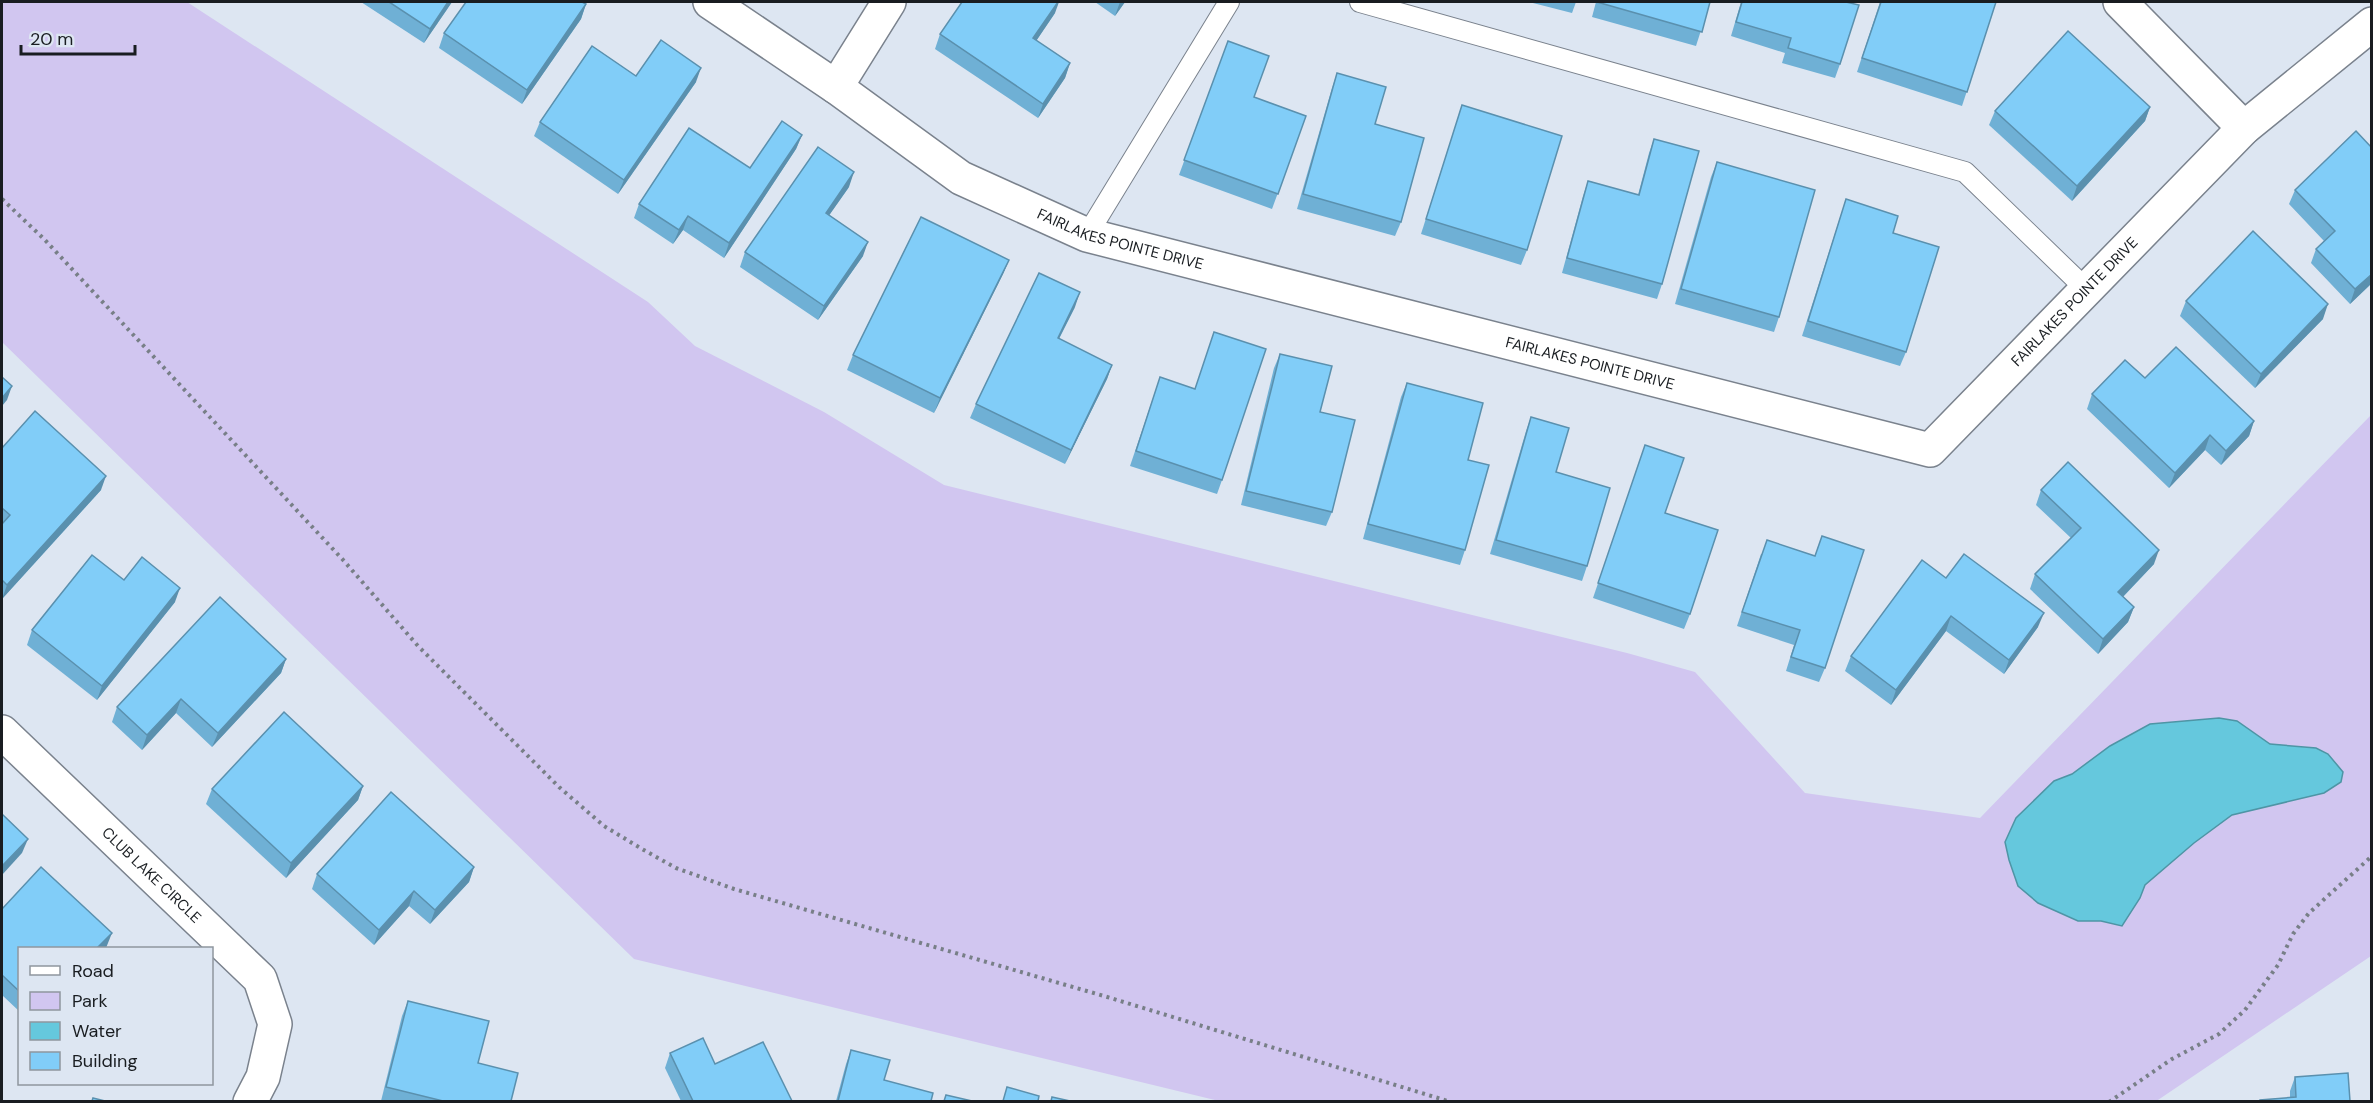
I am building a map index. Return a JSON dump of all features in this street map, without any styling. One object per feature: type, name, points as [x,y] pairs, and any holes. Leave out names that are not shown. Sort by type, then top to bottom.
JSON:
[{"type":"street","name":"FAIRLAKES POINTE DRIVE","points":[[710,2],[836,87],[961,178],[1087,235],[1930,450],[2244,128],[2372,24]]},
{"type":"street","points":[[836,87],[889,2]]},
{"type":"street","points":[[2120,2],[2244,128]]},
{"type":"street","name":"CLUB LAKE CIRCLE","points":[[2,732],[260,979],[275,1024],[263,1077],[250,1101]]},
{"type":"lane","points":[[1087,235],[1228,2]]},
{"type":"lane","points":[[1360,2],[1965,172],[2086,290]]},
{"type":"path","points":[[2,199],[51,247],[344,561],[418,646],[506,736],[604,826],[676,868],[734,889],[1104,996],[1451,1101]]},
{"type":"path","points":[[2109,1101],[2172,1059],[2219,1034],[2246,1010],[2278,965],[2293,934],[2309,913],[2372,856]]},
{"type":"green space","points":[[2,2],[187,2],[648,302],[695,346],[824,412],[944,485],[1627,653],[1695,672],[1805,793],[1980,818],[2371,415],[2371,956],[2155,1102],[1219,1101],[634,959],[2,342]]},
{"type":"water","points":[[2219,718],[2237,721],[2270,744],[2316,748],[2328,754],[2343,772],[2341,782],[2324,793],[2232,815],[2194,843],[2145,885],[2140,898],[2122,926],[2101,921],[2078,921],[2038,903],[2018,886],[2005,842],[2016,818],[2054,781],[2072,774],[2110,746],[2150,724]]},
{"type":"building","points":[[389,2],[448,2],[430,29]]},
{"type":"building","points":[[466,2],[582,2],[586,4],[527,90],[444,33]]},
{"type":"building","points":[[962,2],[1058,2],[1033,38],[1070,63],[1043,104],[940,34]]},
{"type":"building","points":[[1597,2],[1710,2],[1702,32]]},
{"type":"building","points":[[1742,2],[1846,2],[1859,5],[1840,64],[1788,48],[1791,38],[1736,22]]},
{"type":"building","points":[[1881,2],[1996,2],[1967,92],[1862,58]]},
{"type":"building","points":[[2068,31],[2150,107],[2077,186],[1995,111]]},
{"type":"building","points":[[661,40],[701,68],[624,180],[540,122],[592,46],[636,76]]},
{"type":"building","points":[[1228,41],[1269,56],[1254,97],[1306,116],[1278,194],[1184,160]]},
{"type":"building","points":[[1337,73],[1386,87],[1375,124],[1424,138],[1401,222],[1303,194]]},
{"type":"building","points":[[1462,105],[1562,136],[1527,250],[1426,219]]},
{"type":"building","points":[[782,121],[802,135],[729,243],[688,216],[679,230],[639,204],[689,128],[750,168]]},
{"type":"building","points":[[2356,131],[2372,148],[2372,274],[2355,289],[2316,249],[2335,231],[2295,190]]},
{"type":"building","points":[[1654,139],[1699,151],[1662,284],[1567,258],[1588,181],[1639,195]]},
{"type":"building","points":[[818,147],[854,172],[826,213],[868,242],[824,306],[745,252]]},
{"type":"building","points":[[1717,162],[1815,190],[1779,317],[1681,289]]},
{"type":"building","points":[[1846,199],[1898,216],[1893,233],[1939,247],[1906,352],[1808,321]]},
{"type":"building","points":[[921,217],[1009,260],[940,398],[853,355]]},
{"type":"building","points":[[2253,231],[2328,304],[2261,374],[2186,301]]},
{"type":"building","points":[[1039,273],[1080,292],[1058,338],[1112,365],[1071,450],[976,404]]},
{"type":"building","points":[[1214,332],[1266,349],[1222,480],[1136,451],[1160,377],[1195,389]]},
{"type":"building","points":[[2176,347],[2254,421],[2226,451],[2210,435],[2175,473],[2092,394],[2125,360],[2145,378]]},
{"type":"building","points":[[1280,354],[1332,366],[1320,412],[1355,420],[1332,512],[1246,491]]},
{"type":"building","points":[[2,377],[12,386],[2,398]]},
{"type":"building","points":[[1407,383],[1483,403],[1468,460],[1489,465],[1465,550],[1368,524]]},
{"type":"building","points":[[35,411],[106,476],[7,585],[2,580],[2,524],[10,515],[2,508],[2,448]]},
{"type":"building","points":[[1531,417],[1569,428],[1556,472],[1610,488],[1587,566],[1496,540]]},
{"type":"building","points":[[1645,445],[1684,458],[1665,513],[1718,530],[1690,614],[1598,583]]},
{"type":"building","points":[[2068,462],[2159,550],[2118,592],[2134,607],[2103,639],[2035,574],[2081,528],[2041,490]]},
{"type":"building","points":[[1822,536],[1864,550],[1825,668],[1791,657],[1800,630],[1742,612],[1767,540],[1815,556]]},
{"type":"building","points":[[1964,554],[2044,613],[2009,660],[1951,616],[1896,690],[1851,656],[1922,560],[1946,578]]},
{"type":"building","points":[[92,555],[124,580],[142,557],[180,588],[102,686],[32,630]]},
{"type":"building","points":[[220,597],[286,659],[218,733],[181,699],[147,735],[117,707]]},
{"type":"building","points":[[284,712],[363,786],[291,863],[212,789]]},
{"type":"building","points":[[391,792],[474,867],[435,910],[414,891],[379,930],[317,874]]},
{"type":"building","points":[[2,814],[28,839],[2,866]]},
{"type":"building","points":[[41,867],[112,933],[98,947],[18,947],[18,990],[2,975],[2,909]]},
{"type":"building","points":[[408,1001],[489,1021],[478,1063],[518,1073],[511,1101],[443,1101],[386,1087]]},
{"type":"building","points":[[703,1038],[715,1064],[763,1042],[792,1101],[693,1101],[670,1053]]},
{"type":"building","points":[[851,1050],[890,1060],[884,1080],[933,1093],[931,1101],[838,1101]]},
{"type":"building","points":[[2348,1073],[2350,1101],[2260,1101],[2296,1097],[2295,1077]]},
{"type":"building","points":[[1007,1087],[1039,1096],[1038,1101],[1003,1101]]},
{"type":"building","points":[[946,1095],[972,1101],[944,1101]]},
{"type":"building","points":[[1052,1097],[1070,1101],[1051,1101]]}]
